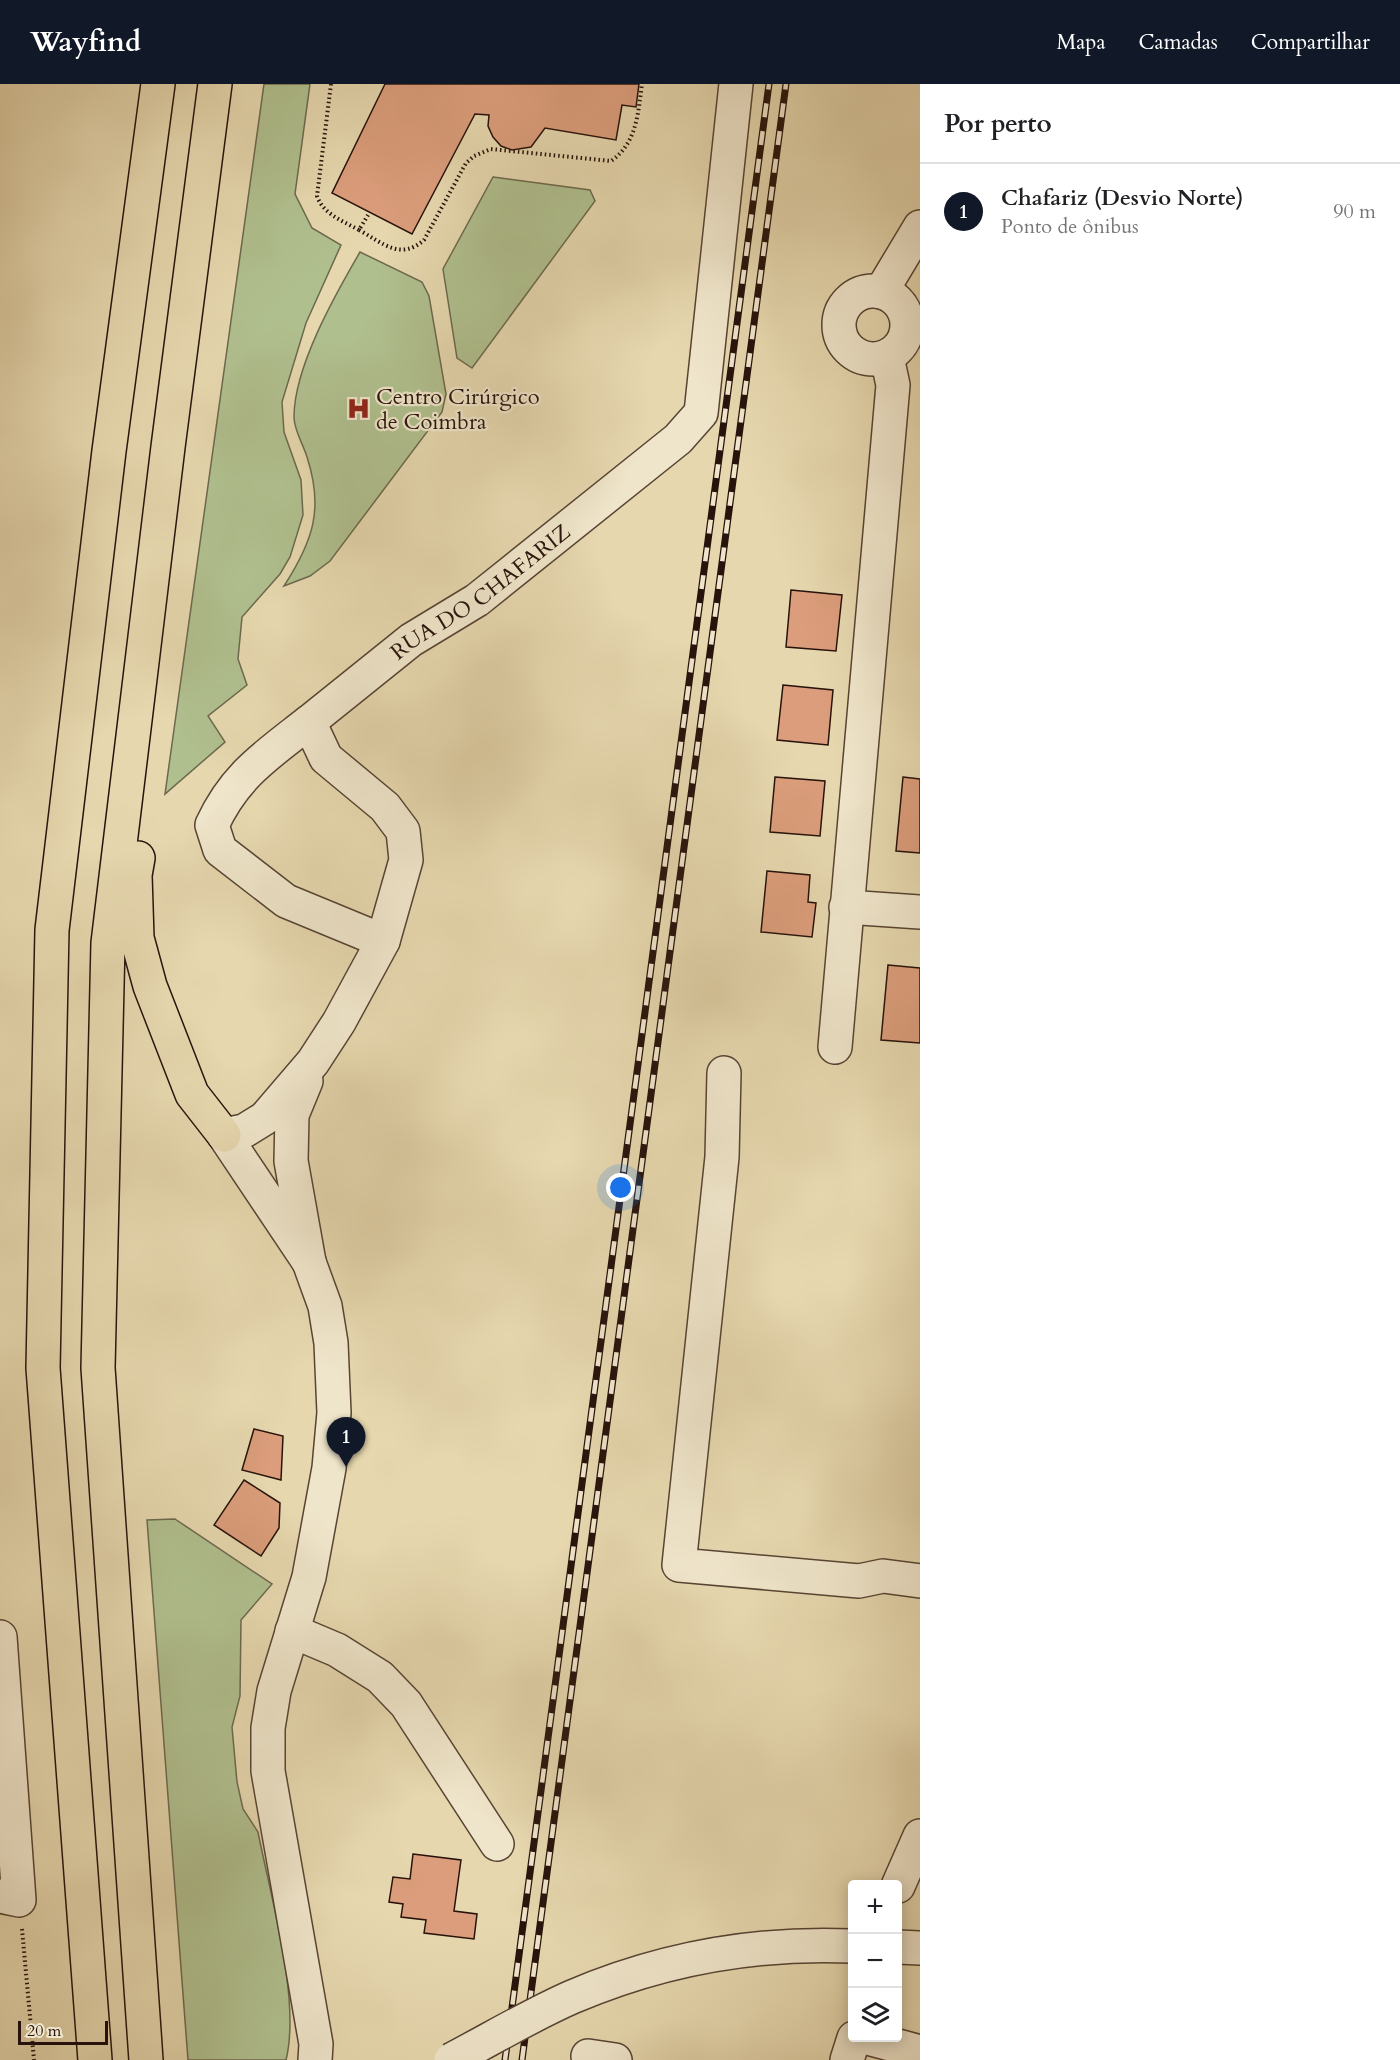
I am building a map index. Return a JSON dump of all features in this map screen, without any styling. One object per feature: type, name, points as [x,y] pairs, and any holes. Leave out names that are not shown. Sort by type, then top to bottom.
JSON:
[{"type":"highway","points":[[95,2060],[43,1368],[52,930],[108,462],[158,84]]},
{"type":"highway","points":[[146,2060],[98,1368],[108,943],[215,84]]},
{"type":"highway","points":[[127,781],[142,835],[135,874],[137,938],[150,986],[166,1033],[192,1094],[224,1135]]},
{"type":"street","name":"RUA DO CHAFARIZ","points":[[383,941],[286,901],[220,850],[212,825],[225,798],[249,769],[411,640],[477,600],[693,425],[701,413],[704,397],[735,84]]},
{"type":"street","points":[[880,292],[920,227]]},
{"type":"street","points":[[880,292],[899,303],[907,322],[903,343],[887,357],[875,360],[853,353],[840,335],[842,312],[858,295],[880,292]]},
{"type":"street","points":[[835,1047],[893,385],[887,357]]},
{"type":"street","points":[[309,722],[327,758],[385,807],[403,831],[406,860],[383,941],[339,1023],[313,1062],[265,1118],[244,1131],[224,1135],[309,1262]]},
{"type":"street","points":[[846,907],[920,912]]},
{"type":"street","points":[[313,1062],[292,1115],[291,1161],[309,1262],[325,1305],[331,1343],[334,1413],[328,1468],[309,1577],[274,1691],[268,1728],[268,1771],[319,2054]]},
{"type":"street","points":[[724,1073],[722,1157],[679,1566],[859,1581],[883,1576],[920,1581]]},
{"type":"street","points":[[292,1631],[337,1650],[380,1677],[406,1704],[497,1844]]},
{"type":"street","points":[[0,1637],[9,1898]]},
{"type":"street","points":[[900,1880],[920,1836]]},
{"type":"street","points":[[451,2060],[572,1997],[646,1970],[714,1954],[800,1943],[848,1946]]},
{"type":"street","points":[[902,1947],[920,1948]]},
{"type":"street","points":[[847,2060],[852,2042]]},
{"type":"street","points":[[885,2042],[920,2052]]},
{"type":"path","points":[[331,84],[317,196],[319,204],[330,214],[397,250],[414,249],[424,240],[466,163],[474,156],[491,149],[611,161],[628,146],[638,117],[642,84]]},
{"type":"path","points":[[359,230],[368,215]]},
{"type":"path","points":[[9,1898],[34,2060]]},
{"type":"green space","points":[[264,84],[310,84],[295,194],[312,228],[341,245],[306,323],[282,402],[284,432],[301,480],[303,515],[290,557],[280,574],[242,617],[238,659],[247,685],[208,716],[225,742],[165,794]]},
{"type":"green space","points":[[493,177],[590,190],[595,201],[472,368],[457,358],[443,269]]},
{"type":"green space","points":[[360,252],[422,282],[429,296],[446,394],[442,412],[330,561],[310,576],[284,586],[309,539],[315,509],[312,476],[294,422],[296,397],[308,354],[339,289]]},
{"type":"green space","points":[[175,1519],[272,1584],[241,1620],[240,1696],[232,1727],[237,1782],[243,1809],[258,1832],[282,1947],[290,2008],[290,2035],[286,2060],[188,2060],[147,1520]]},
{"type":"building","points":[[385,84],[639,84],[636,107],[622,105],[616,140],[545,128],[531,147],[512,150],[501,146],[493,137],[488,126],[489,115],[475,114],[412,234],[332,193]]},
{"type":"building","points":[[791,590],[842,595],[836,651],[786,647]]},
{"type":"building","points":[[783,685],[833,690],[828,745],[777,740]]},
{"type":"building","points":[[775,777],[825,781],[820,836],[770,832]]},
{"type":"building","points":[[903,777],[920,779],[920,853],[896,851]]},
{"type":"building","points":[[767,871],[810,875],[808,902],[816,903],[812,937],[761,932]]},
{"type":"building","points":[[888,965],[920,968],[920,1043],[881,1040]]},
{"type":"building","points":[[254,1429],[283,1436],[281,1480],[242,1470]]},
{"type":"building","points":[[244,1480],[280,1503],[279,1528],[261,1556],[214,1525]]},
{"type":"building","points":[[413,1854],[461,1860],[454,1911],[477,1914],[474,1939],[424,1933],[426,1920],[401,1917],[403,1904],[389,1902],[393,1877],[410,1879]]},
{"type":"railway","points":[[505,2060],[769,84]]},
{"type":"railway","points":[[522,2060],[786,84]]},
{"type":"place","name":"Centro Cirúrgico de Coimbra","points":[[358,409]]},
{"type":"place","name":"Chafariz (Desvio Norte)","points":[[346,1467]]}]
